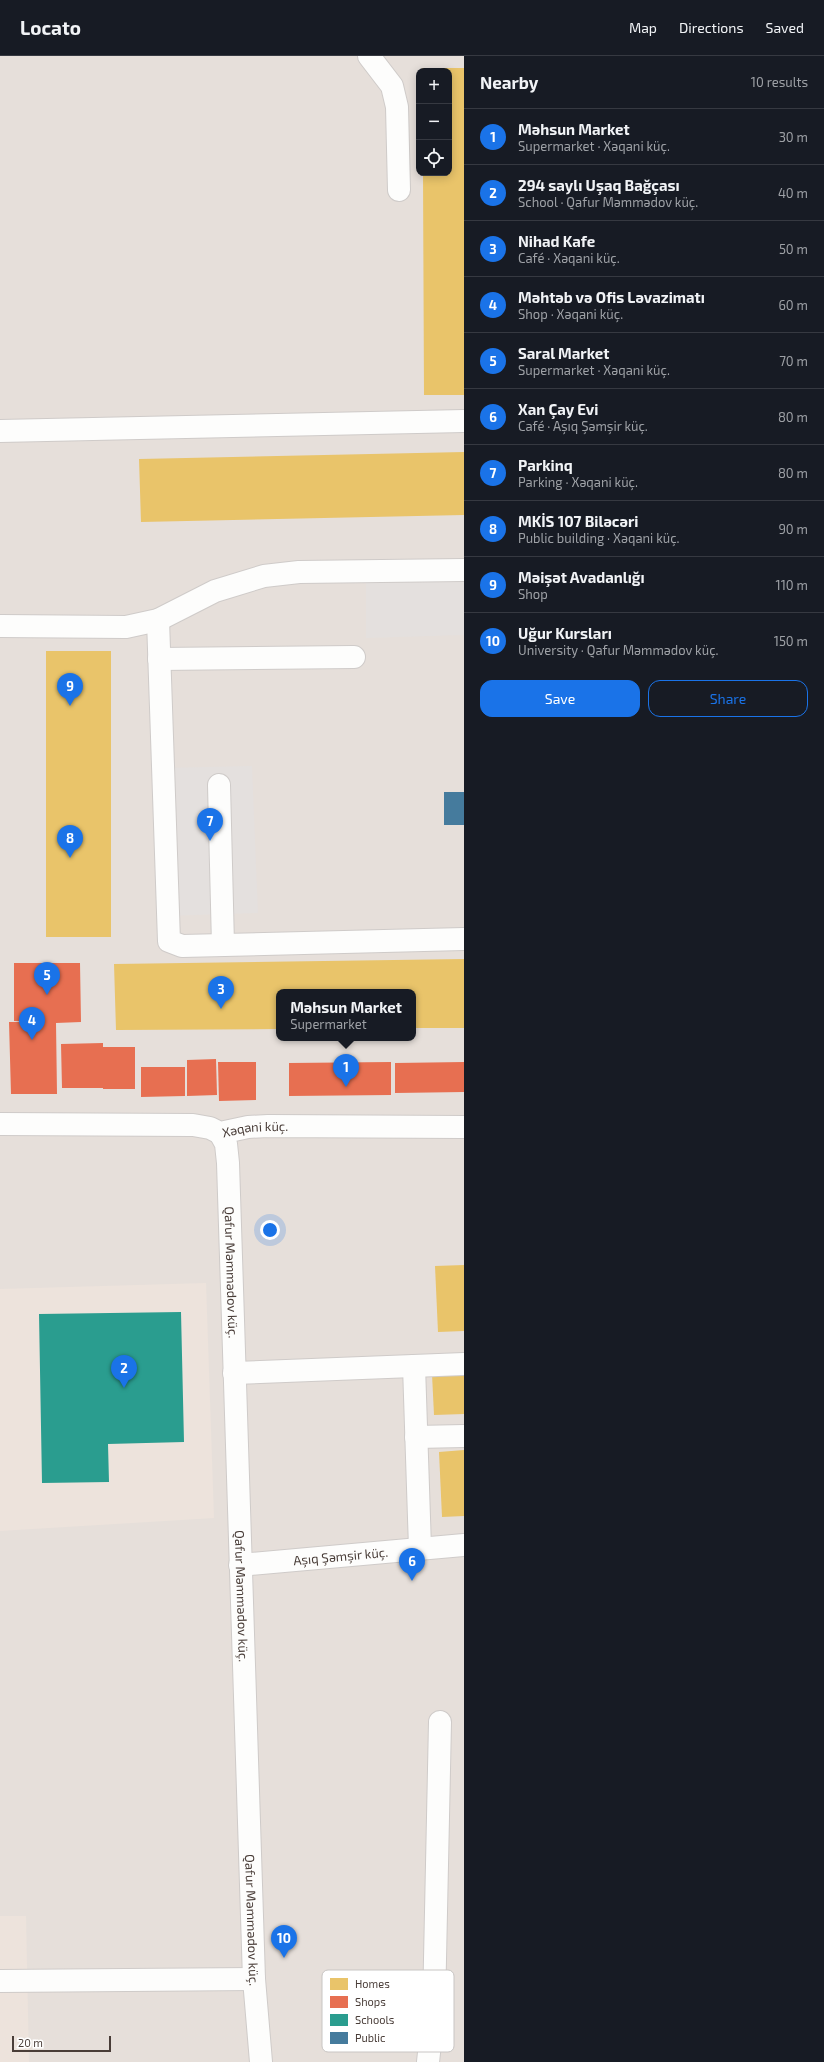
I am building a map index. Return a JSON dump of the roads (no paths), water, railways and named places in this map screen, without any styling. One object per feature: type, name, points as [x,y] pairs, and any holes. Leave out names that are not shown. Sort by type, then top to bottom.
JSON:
[{"type":"street","points":[[369,56],[392,86],[397,107],[399,190]]},
{"type":"street","points":[[0,431],[464,421]]},
{"type":"street","points":[[0,626],[126,627],[158,620],[216,591],[264,576],[299,572],[464,570]]},
{"type":"street","points":[[158,620],[169,941],[182,946],[464,939]]},
{"type":"street","points":[[159,660],[354,657]]},
{"type":"street","points":[[219,785],[223,945]]},
{"type":"street","name":"Xəqani küç.","points":[[0,1124],[193,1125],[210,1128],[220,1133],[248,1127],[268,1126],[464,1127]]},
{"type":"street","name":"Qafur Məmmədov küç.","points":[[220,1133],[226,1144],[228,1163],[254,1979],[261,2062]]},
{"type":"street","points":[[234,1373],[464,1364]]},
{"type":"street","points":[[414,1366],[420,1548]]},
{"type":"street","points":[[416,1437],[464,1436]]},
{"type":"street","name":"Aşıq Şəmşir küç.","points":[[240,1565],[464,1545]]},
{"type":"street","points":[[435,1970],[440,1722]]},
{"type":"street","points":[[0,1981],[254,1979]]},
{"type":"street","points":[[428,2062],[429,2052]]},
{"type":"place","name":"Məişət Avadanlığı","points":[[70,706]]},
{"type":"place","name":"Parkinq","points":[[210,841]]},
{"type":"place","name":"MKİS 107 Biləcəri","points":[[70,858]]},
{"type":"place","name":"Saral Market","points":[[47,995]]},
{"type":"place","name":"Nihad Kafe","points":[[221,1009]]},
{"type":"place","name":"Məhtəb və Ofis Ləvazimatı","points":[[32,1040]]},
{"type":"place","name":"Məhsun Market","points":[[346,1087]]},
{"type":"place","name":"294 saylı Uşaq Bağçası","points":[[124,1388]]},
{"type":"place","name":"Xan Çay Evi","points":[[412,1581]]},
{"type":"place","name":"Uğur Kursları","points":[[284,1958]]}]
